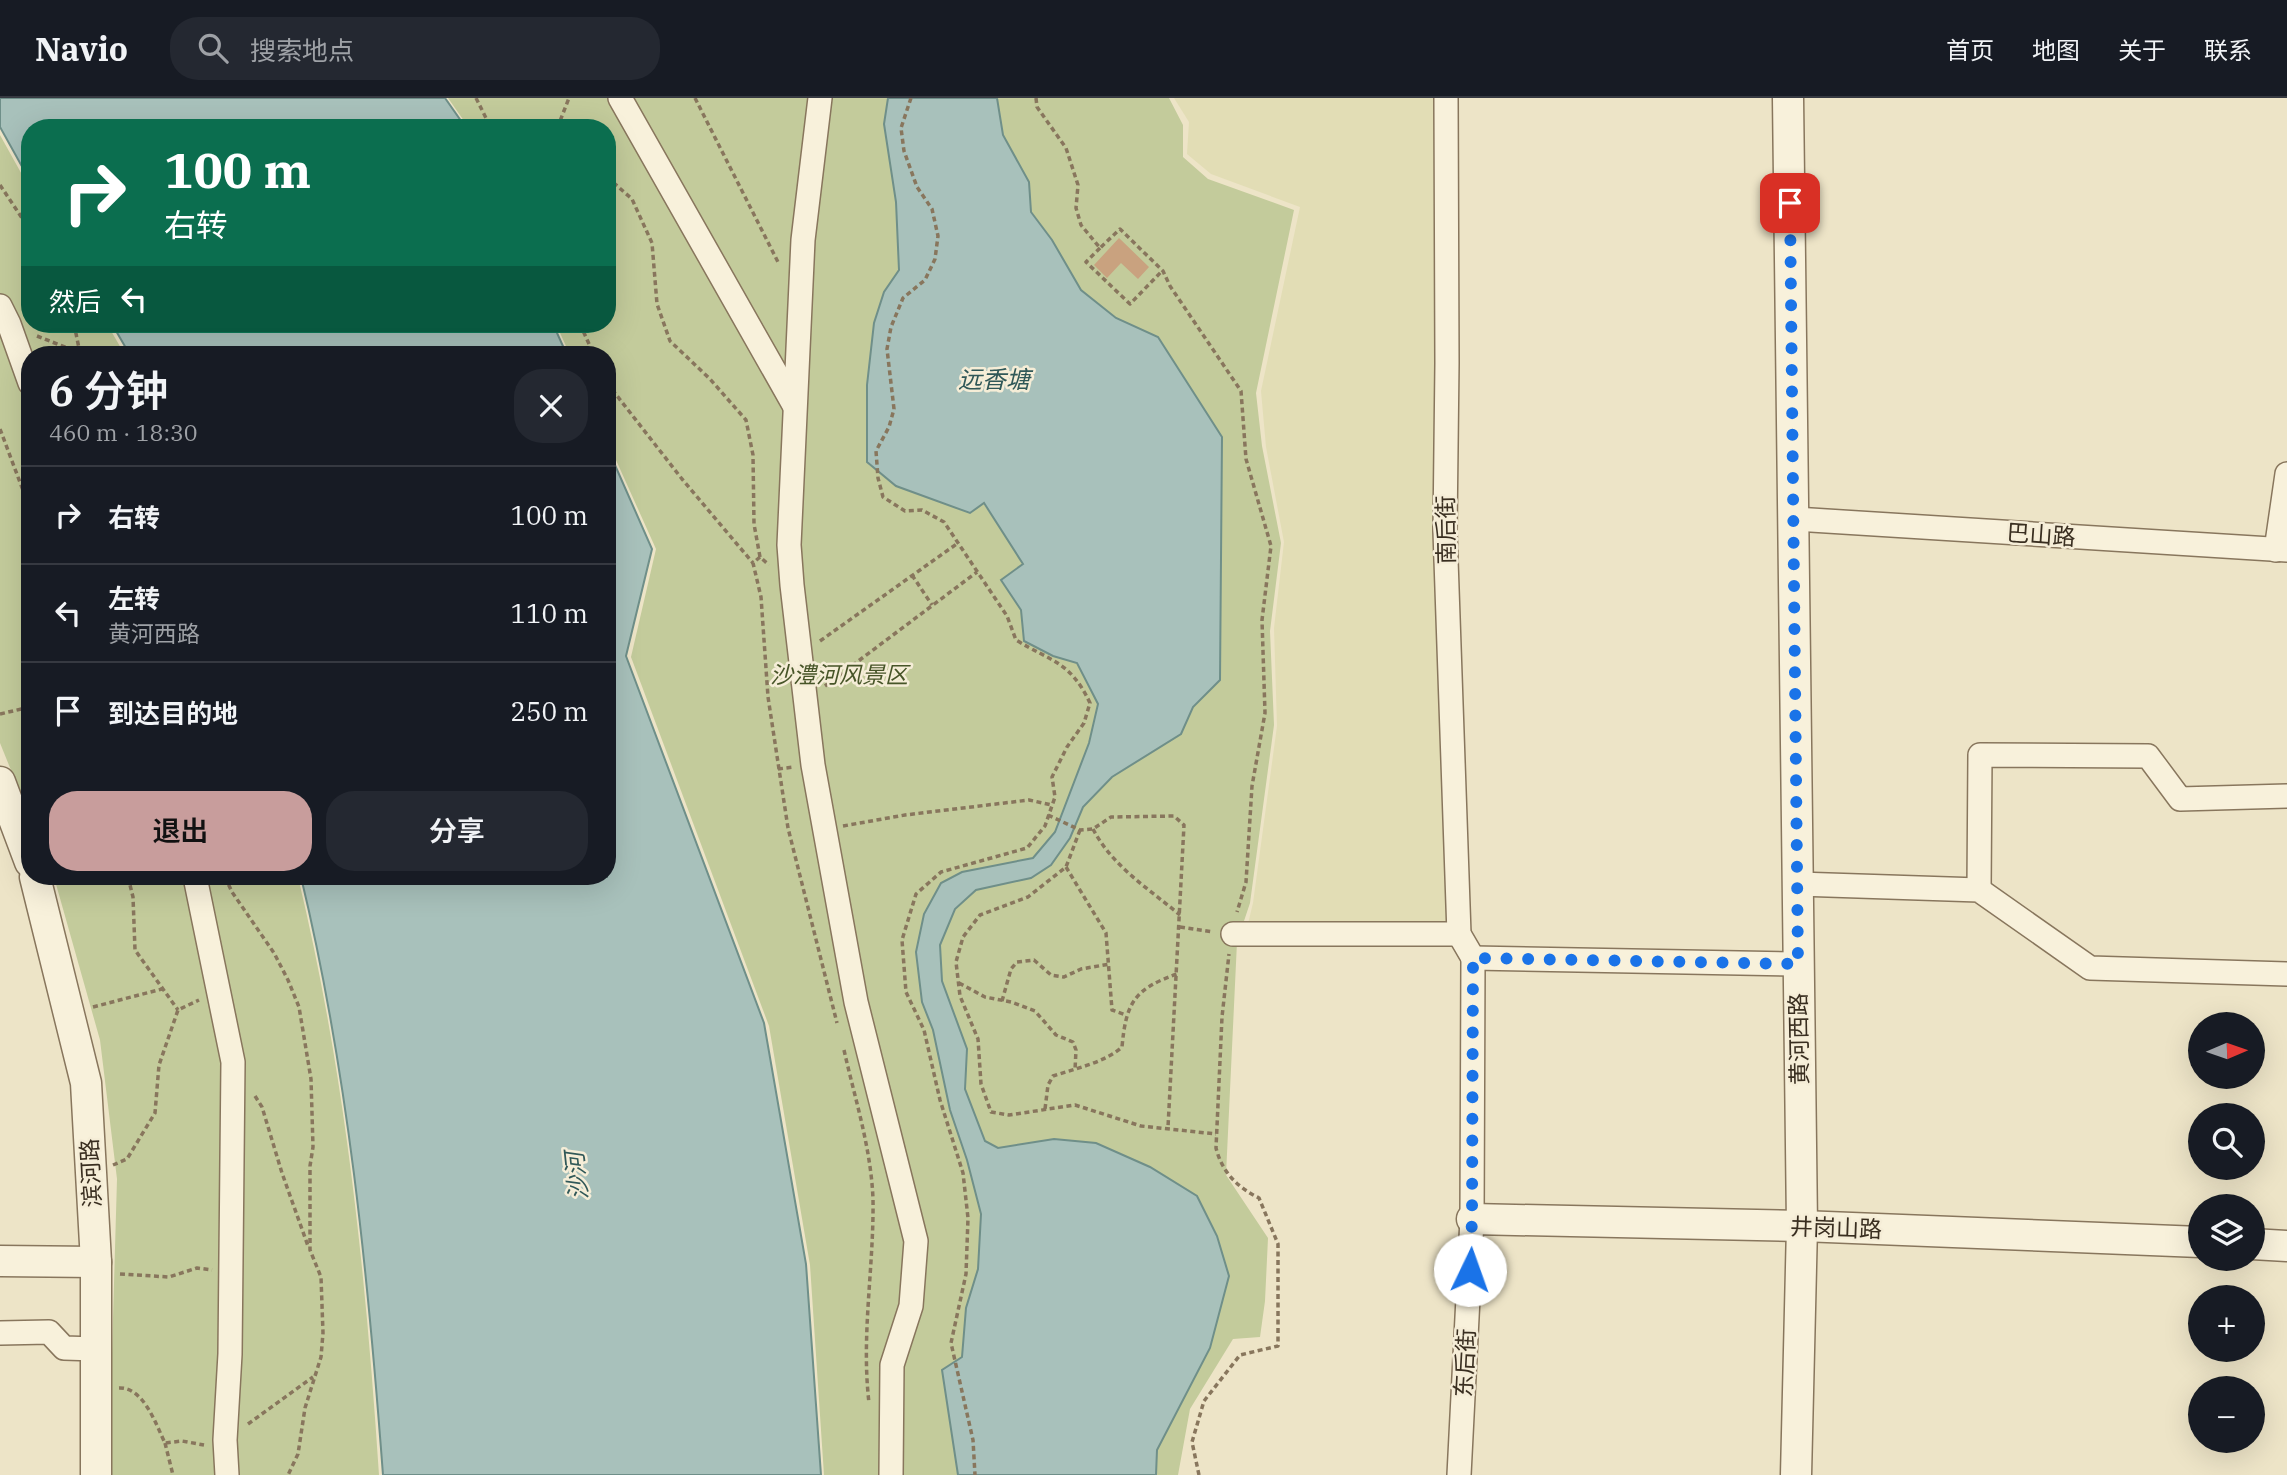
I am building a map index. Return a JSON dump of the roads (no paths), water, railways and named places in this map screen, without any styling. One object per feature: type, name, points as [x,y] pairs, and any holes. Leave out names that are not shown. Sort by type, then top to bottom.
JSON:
[{"type":"street","points":[[620,98],[794,405]]},
{"type":"street","points":[[820,98],[803,240],[789,545],[813,765],[856,1002],[916,1241],[911,1306],[892,1365],[891,1475]]},
{"type":"street","name":"南后街","points":[[1446,98],[1445,531],[1459,934],[1473,958]]},
{"type":"street","name":"黄河西路","points":[[1788,98],[1802,1226],[1796,1475]]},
{"type":"street","points":[[4,315],[21,359]]},
{"type":"street","points":[[2282,550],[2287,474]]},
{"type":"street","name":"巴山路","points":[[1795,519],[2282,550]]},
{"type":"street","points":[[1979,890],[1980,755],[2148,756],[2180,799],[2287,796]]},
{"type":"street","points":[[0,782],[21,838]]},
{"type":"street","points":[[1798,884],[1979,890],[2090,968],[2287,974]]},
{"type":"street","name":"滨河路","points":[[37,885],[86,1083],[96,1262],[96,1475]]},
{"type":"street","points":[[197,885],[233,1062],[231,1273],[225,1440],[228,1475]]},
{"type":"street","points":[[1233,934],[1459,934]]},
{"type":"street","points":[[1473,958],[1798,964]]},
{"type":"street","name":"东后街","points":[[1459,1475],[1472,1219],[1473,958]]},
{"type":"street","name":"井岗山路","points":[[1472,1219],[1802,1226],[2188,1242]]},
{"type":"street","points":[[2265,1245],[2287,1246]]},
{"type":"street","points":[[0,1261],[96,1262]]},
{"type":"street","points":[[0,1333],[50,1332],[64,1348],[96,1349]]},
{"type":"water","points":[[0,98],[445,98],[460,119],[21,119],[21,165],[0,127]]},
{"type":"water","name":"远香塘","points":[[888,98],[997,98],[1003,135],[1029,182],[1031,212],[1052,240],[1081,290],[1116,318],[1158,337],[1222,437],[1220,680],[1193,707],[1181,734],[1112,777],[1083,807],[1070,838],[1051,865],[1031,878],[976,890],[955,909],[940,945],[942,981],[967,1049],[965,1089],[985,1141],[998,1148],[1054,1139],[1096,1143],[1150,1167],[1197,1196],[1217,1236],[1229,1276],[1210,1348],[1157,1450],[1156,1475],[958,1475],[942,1370],[962,1357],[966,1308],[978,1269],[981,1214],[950,1110],[933,1030],[922,1002],[916,952],[924,914],[941,883],[962,872],[1033,858],[1055,832],[1089,743],[1098,704],[1077,663],[1053,656],[1024,641],[1021,610],[1001,580],[1023,564],[984,503],[970,513],[896,486],[867,462],[867,385],[874,323],[884,292],[899,270],[896,202],[884,124]]},
{"type":"water","points":[[117,333],[557,333],[563,346],[125,346]]},
{"type":"water","name":"沙河","points":[[616,467],[652,549],[626,656],[764,1023],[806,1264],[821,1475],[383,1475],[354,1174],[332,1025],[303,885],[616,885]]},
{"type":"park label","name":"沙澧河风景区","points":[[839,675]]}]
